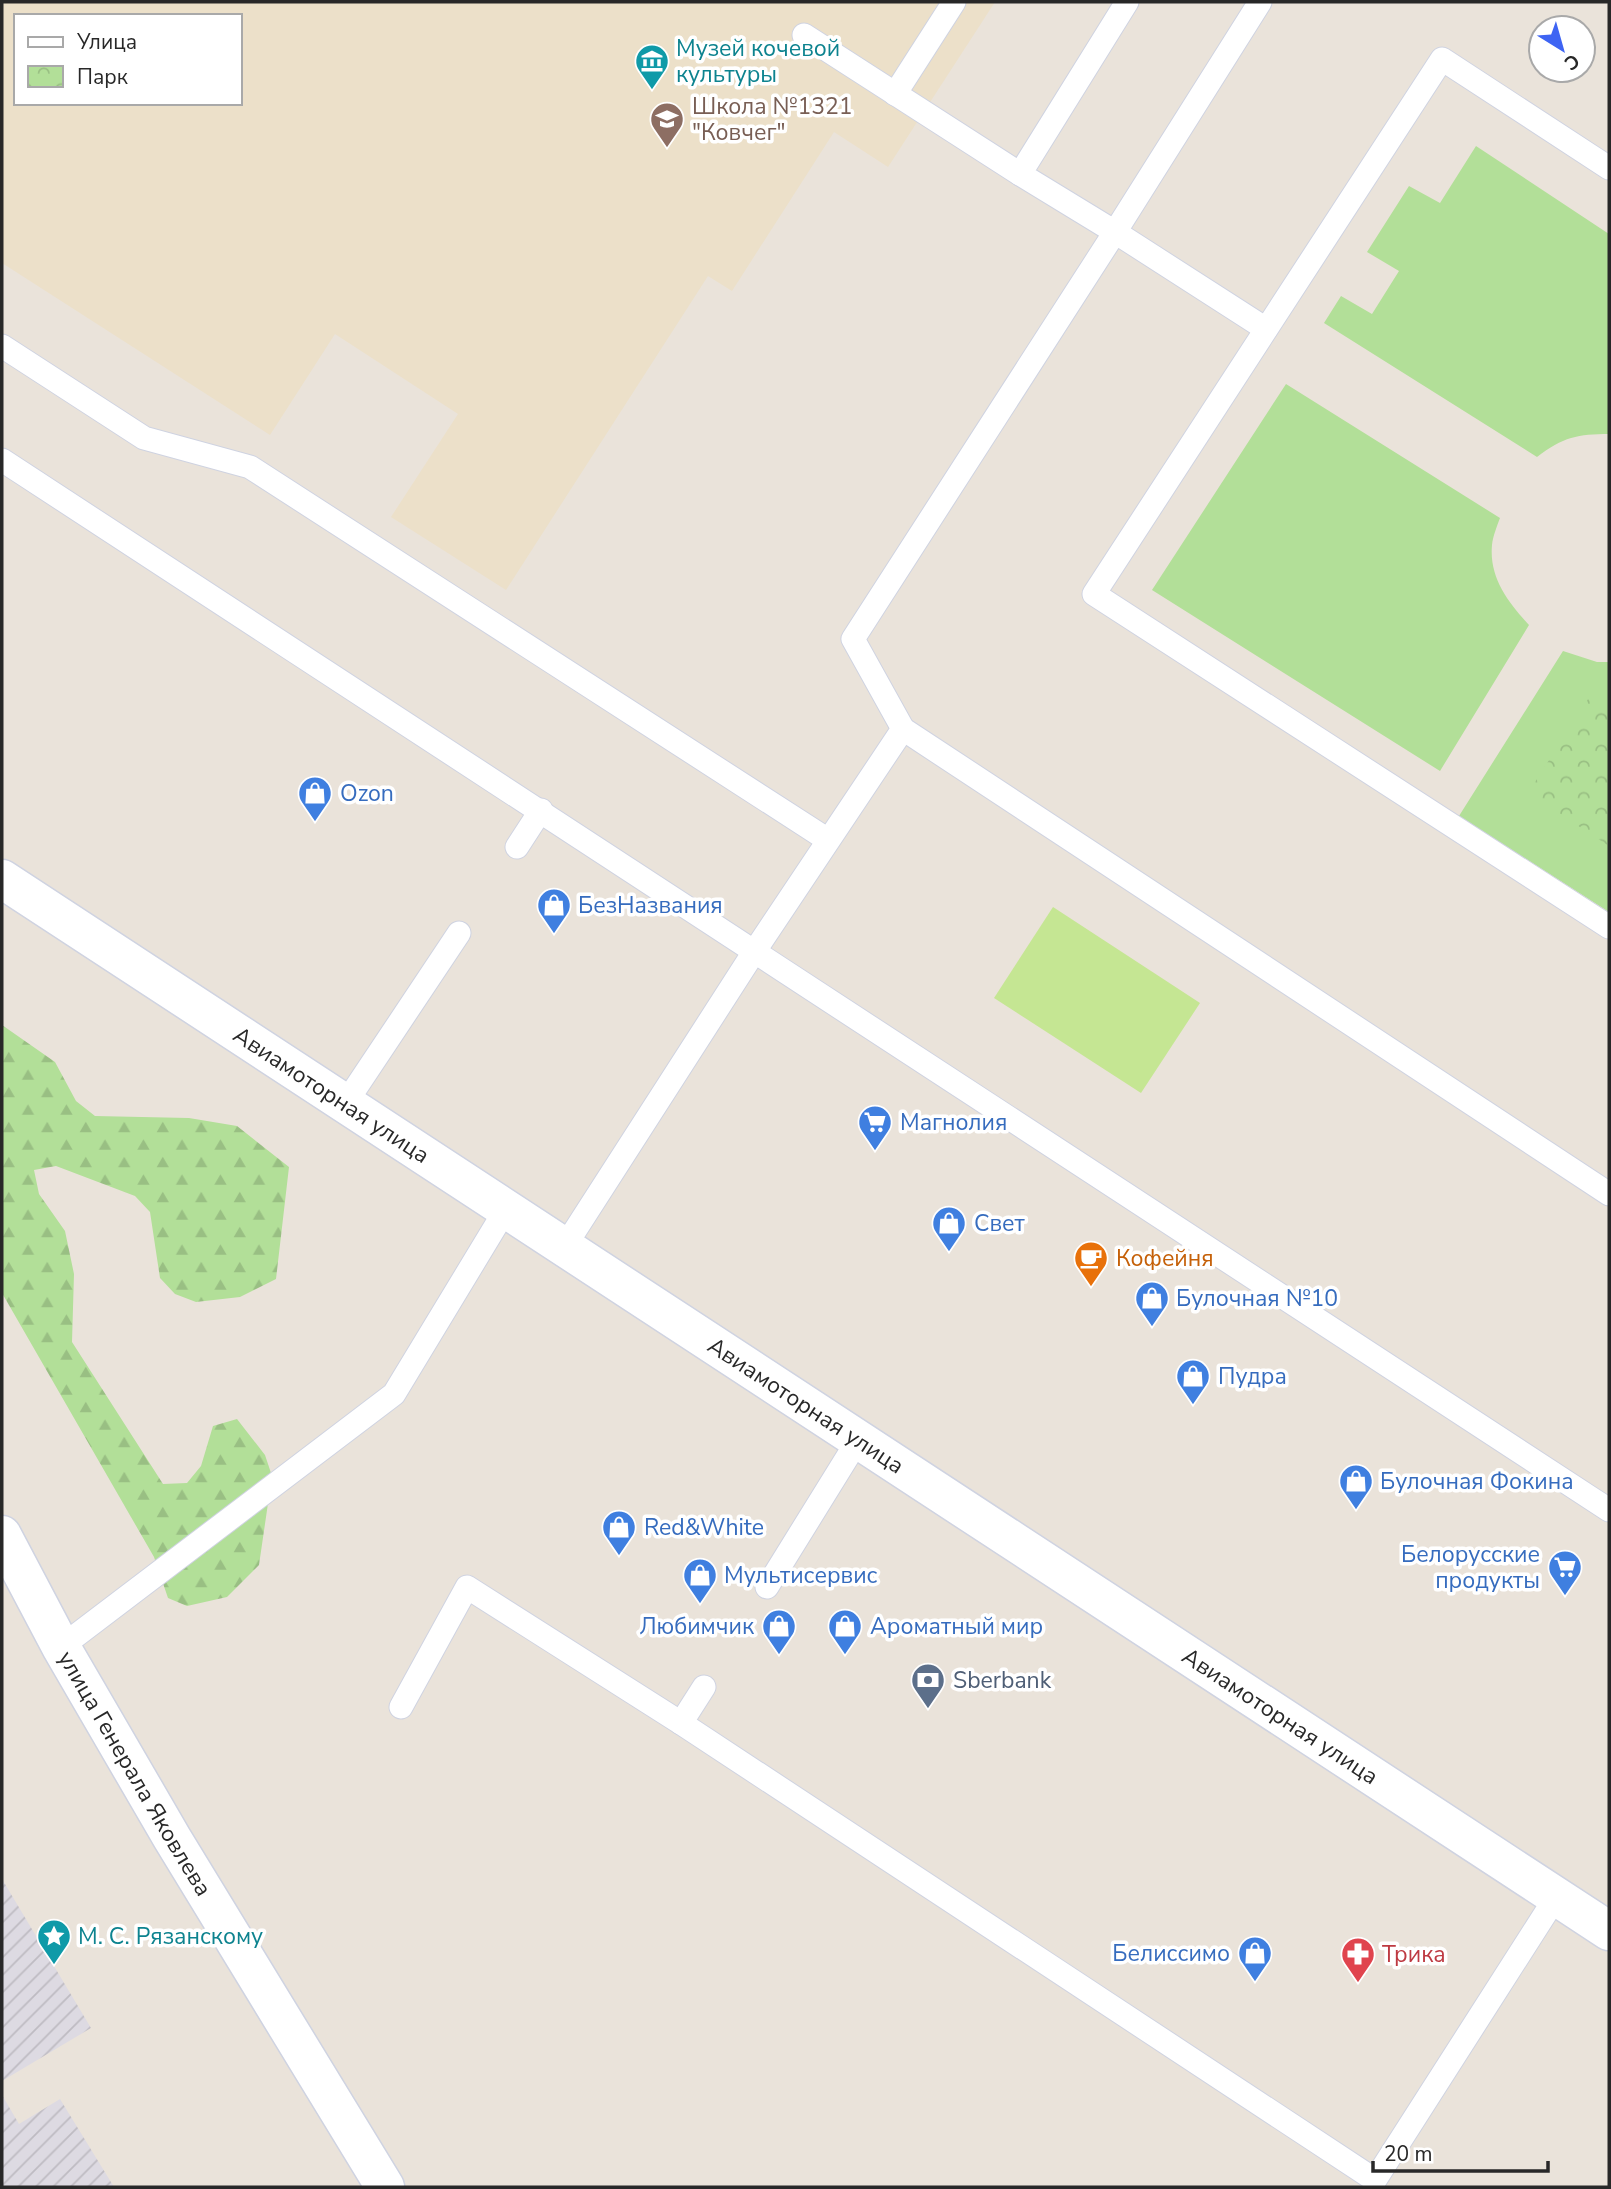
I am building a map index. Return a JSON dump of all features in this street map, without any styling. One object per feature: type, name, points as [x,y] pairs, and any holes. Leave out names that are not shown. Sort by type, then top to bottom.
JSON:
[{"type":"street","name":"Авиамоторная улица","points":[[2,879],[1609,1931]]},
{"type":"street","name":"улица Генерала Яковлева","points":[[2,1535],[61,1647],[179,1850],[385,2187]]},
{"type":"lane","points":[[895,94],[954,2]]},
{"type":"lane","points":[[1020,174],[1127,2]]},
{"type":"lane","points":[[1260,2],[853,639],[903,729],[1609,1194]]},
{"type":"lane","points":[[804,35],[1265,329]]},
{"type":"lane","points":[[1609,168],[1442,60],[1094,594],[1609,927]]},
{"type":"lane","points":[[2,346],[144,438],[250,467],[828,840]]},
{"type":"lane","points":[[2,460],[1609,1510]]},
{"type":"lane","points":[[565,1246],[754,952],[903,729]]},
{"type":"lane","points":[[517,847],[541,810]]},
{"type":"lane","points":[[345,1104],[459,933]]},
{"type":"lane","points":[[61,1647],[394,1394],[506,1209]]},
{"type":"lane","points":[[766,1587],[858,1440]]},
{"type":"lane","points":[[401,1707],[467,1587],[681,1723],[1375,2180],[1556,1897]]},
{"type":"lane","points":[[681,1723],[704,1687]]},
{"type":"shaded area","points":[[2,2],[995,2],[888,167],[834,132],[732,291],[708,276],[506,590],[391,517],[458,414],[335,334],[270,435],[2,263]]},
{"type":"shaded area","points":[[2,1879],[91,2028],[2,2081]]},
{"type":"shaded area","points":[[2,2095],[19,2124],[60,2099],[114,2187],[2,2187]]},
{"type":"green space","points":[[1476,146],[1609,234],[1609,434],[1571,438],[1537,457],[1324,323],[1341,296],[1372,314],[1399,271],[1367,252],[1409,186],[1440,203]]},
{"type":"green space","points":[[1286,384],[1500,518],[1492,545],[1494,568],[1501,589],[1529,625],[1440,771],[1152,590]]},
{"type":"green space","points":[[1563,651],[1597,662],[1609,662],[1609,912],[1459,816]]},
{"type":"green space","points":[[1592,693],[1609,703],[1609,846],[1528,793]]},
{"type":"green space","points":[[1053,907],[1200,1003],[1141,1093],[994,998]]},
{"type":"green space","points":[[2,1025],[55,1062],[76,1101],[95,1116],[189,1118],[237,1126],[289,1167],[276,1279],[240,1297],[196,1302],[175,1294],[160,1278],[150,1212],[135,1196],[56,1166],[34,1170],[39,1194],[65,1231],[74,1274],[72,1342],[163,1484],[187,1483],[201,1466],[213,1426],[237,1419],[265,1455],[272,1476],[259,1565],[227,1597],[187,1606],[168,1598],[154,1557],[2,1293]]},
{"type":"place","name":"Музей кочевой культуры","points":[[652,91]]},
{"type":"place","name":"Школа №1321 \"Ковчег\"","points":[[667,149]]},
{"type":"place","name":"Ozon","points":[[315,823]]},
{"type":"place","name":"БезНазвания","points":[[554,935]]},
{"type":"place","name":"Магнолия","points":[[875,1152]]},
{"type":"place","name":"Свет","points":[[949,1253]]},
{"type":"place","name":"Кофейня","points":[[1091,1288]]},
{"type":"place","name":"Булочная №10","points":[[1152,1328]]},
{"type":"place","name":"Пудра","points":[[1193,1406]]},
{"type":"place","name":"Булочная Фокина","points":[[1356,1511]]},
{"type":"place","name":"Red&White","points":[[619,1557]]},
{"type":"place","name":"Белорусские продукты","points":[[1565,1597]]},
{"type":"place","name":"Мультисервис","points":[[700,1605]]},
{"type":"place","name":"Любимчик","points":[[779,1656]]},
{"type":"place","name":"Ароматный мир","points":[[845,1656]]},
{"type":"place","name":"Sberbank","points":[[928,1710]]},
{"type":"place","name":"М. С. Рязанскому","points":[[54,1966]]},
{"type":"place","name":"Белиссимо","points":[[1255,1983]]},
{"type":"place","name":"Трика","points":[[1358,1984]]}]
